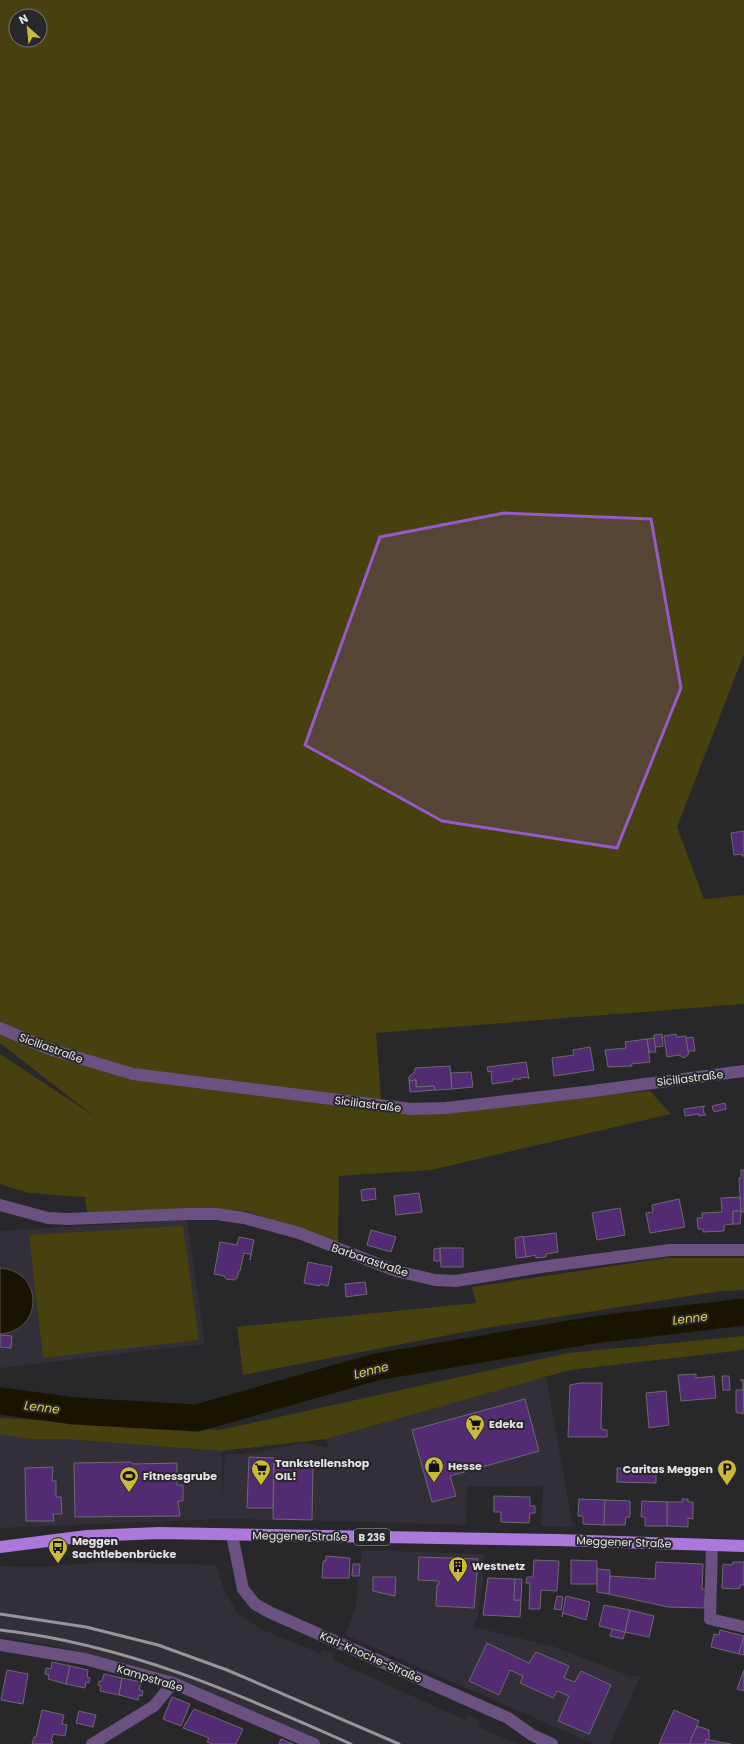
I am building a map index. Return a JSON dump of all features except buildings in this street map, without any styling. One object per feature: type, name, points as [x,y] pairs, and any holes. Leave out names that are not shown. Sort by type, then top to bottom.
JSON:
[{"type":"main road","name":"Meggener Straße","points":[[0,1547],[87,1536],[139,1533],[556,1540],[744,1546]]},
{"type":"street","name":"Siciliastraße","points":[[0,1028],[49,1049],[133,1074],[411,1109],[446,1108],[569,1094],[744,1071]]},
{"type":"street","name":"Barbarastraße","points":[[0,1205],[48,1218],[68,1219],[188,1214],[216,1214],[244,1218],[299,1234],[396,1271],[435,1280],[455,1281],[541,1267],[670,1250],[744,1250]]},
{"type":"street","name":"Karl-Knoche-Straße","points":[[232,1535],[243,1589],[255,1604],[269,1612],[508,1718],[532,1735],[552,1744]]},
{"type":"street","points":[[712,1545],[710,1620],[744,1627]]},
{"type":"street","name":"Kampstraße","points":[[0,1645],[85,1659],[173,1683],[314,1744]]},
{"type":"street","points":[[92,1744],[154,1706],[173,1683]]},
{"type":"highlighted area","points":[[504,513],[651,519],[681,688],[617,848],[442,821],[305,745],[380,537]]},
{"type":"shaded area","points":[[0,0],[744,0],[744,654],[677,827],[704,899],[744,895],[744,1004],[376,1033],[382,1112],[650,1091],[671,1114],[431,1170],[339,1176],[338,1243],[246,1211],[218,1209],[88,1217],[85,1197],[28,1193],[0,1184],[0,1054],[94,1116],[0,1043]]},
{"type":"shaded area","points":[[187,1220],[205,1344],[0,1368],[0,1231]]},
{"type":"shaded area","points":[[183,1226],[199,1340],[43,1358],[29,1235]]},
{"type":"shaded area","points":[[666,1258],[744,1258],[744,1290],[721,1291],[485,1328],[243,1375],[237,1327],[476,1303],[472,1287]]},
{"type":"shaded area","points":[[0,1268],[14,1272],[25,1279],[31,1289],[33,1301],[31,1313],[25,1323],[14,1330],[0,1334]]},
{"type":"shaded area","points":[[744,1336],[744,1350],[570,1370],[326,1439],[222,1451],[63,1439],[29,1439],[0,1434],[0,1418],[220,1430],[568,1353]]},
{"type":"shaded area","points":[[546,1376],[573,1527],[541,1526],[543,1486],[467,1486],[466,1525],[222,1519],[0,1528],[0,1434],[29,1439],[63,1439],[222,1451],[222,1503],[225,1454],[246,1454],[304,1443],[329,1448],[326,1439]]},
{"type":"shaded area","points":[[362,1550],[484,1554],[483,1580],[478,1615],[474,1627],[555,1647],[630,1676],[641,1675],[610,1744],[594,1744],[345,1635],[355,1610]]},
{"type":"shaded area","points":[[103,1562],[216,1565],[224,1590],[238,1614],[261,1629],[320,1653],[322,1649],[335,1654],[333,1660],[465,1720],[467,1715],[480,1721],[478,1727],[518,1744],[322,1744],[192,1684],[128,1664],[52,1645],[0,1637],[0,1566],[40,1567]]},
{"type":"waterway","name":"Lenne","points":[[0,1401],[74,1411],[197,1418],[376,1367],[593,1330],[744,1312]]},
{"type":"railway","points":[[0,1614],[86,1627],[158,1645],[227,1670],[399,1744]]},
{"type":"railway","points":[[0,1630],[46,1637],[92,1647],[180,1673],[223,1689],[351,1744]]},
{"type":"place","name":"Edeka","points":[[475,1441]]},
{"type":"place","name":"Hesse","points":[[434,1483]]},
{"type":"place","name":"Tankstellenshop OIL!","points":[[261,1486]]},
{"type":"place","name":"Caritas Meggen","points":[[727,1486]]},
{"type":"place","name":"Fitnessgrube","points":[[129,1493]]},
{"type":"place","name":"Meggen Sachtlebenbrücke","points":[[58,1564]]},
{"type":"place","name":"Westnetz","points":[[458,1583]]}]
